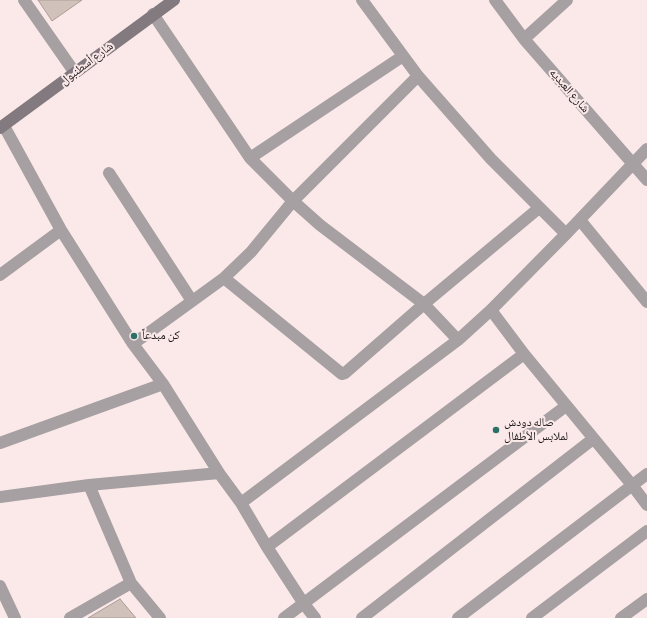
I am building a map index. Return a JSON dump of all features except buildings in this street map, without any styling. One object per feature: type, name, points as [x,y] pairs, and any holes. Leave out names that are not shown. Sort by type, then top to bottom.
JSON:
[{"type":"street","points":[[24,0],[75,73]]},
{"type":"street","name":"شارع أسطنبول","points":[[2,127],[153,14],[174,0]]},
{"type":"street","points":[[362,0],[418,76],[491,159],[566,234]]},
{"type":"street","name":"شارع العبديه","points":[[495,0],[524,39],[647,180]]},
{"type":"street","points":[[524,39],[567,0]]},
{"type":"street","points":[[153,14],[250,158],[320,226],[424,304],[458,340]]},
{"type":"street","points":[[250,158],[403,56]]},
{"type":"street","points":[[133,344],[224,278],[251,252],[293,201],[418,76]]},
{"type":"street","points":[[2,127],[61,230],[133,344],[163,384],[219,472],[241,503],[267,547],[304,604],[315,618]]},
{"type":"street","points":[[241,503],[458,340],[491,310],[580,220],[647,149]]},
{"type":"street","points":[[109,173],[192,301]]},
{"type":"street","points":[[224,278],[342,374],[539,208]]},
{"type":"street","points":[[580,220],[647,302]]},
{"type":"street","points":[[0,275],[61,230]]},
{"type":"street","points":[[491,310],[524,354],[647,505]]},
{"type":"street","points":[[267,547],[524,354]]},
{"type":"street","points":[[0,443],[163,384]]},
{"type":"street","points":[[284,618],[566,406]]},
{"type":"street","points":[[362,618],[593,439]]},
{"type":"street","points":[[0,497],[89,485],[219,472]]},
{"type":"street","points":[[458,618],[647,474]]},
{"type":"street","points":[[89,485],[131,583],[160,618]]},
{"type":"street","points":[[532,618],[647,531]]},
{"type":"street","points":[[70,618],[131,583]]},
{"type":"street","points":[[0,586],[15,618]]},
{"type":"street","points":[[621,618],[647,599]]},
{"type":"place","name":"كن مبدعاً","points":[[134,336]]},
{"type":"place","name":"صاله دودش لملابس الأطفال","points":[[496,430]]}]
